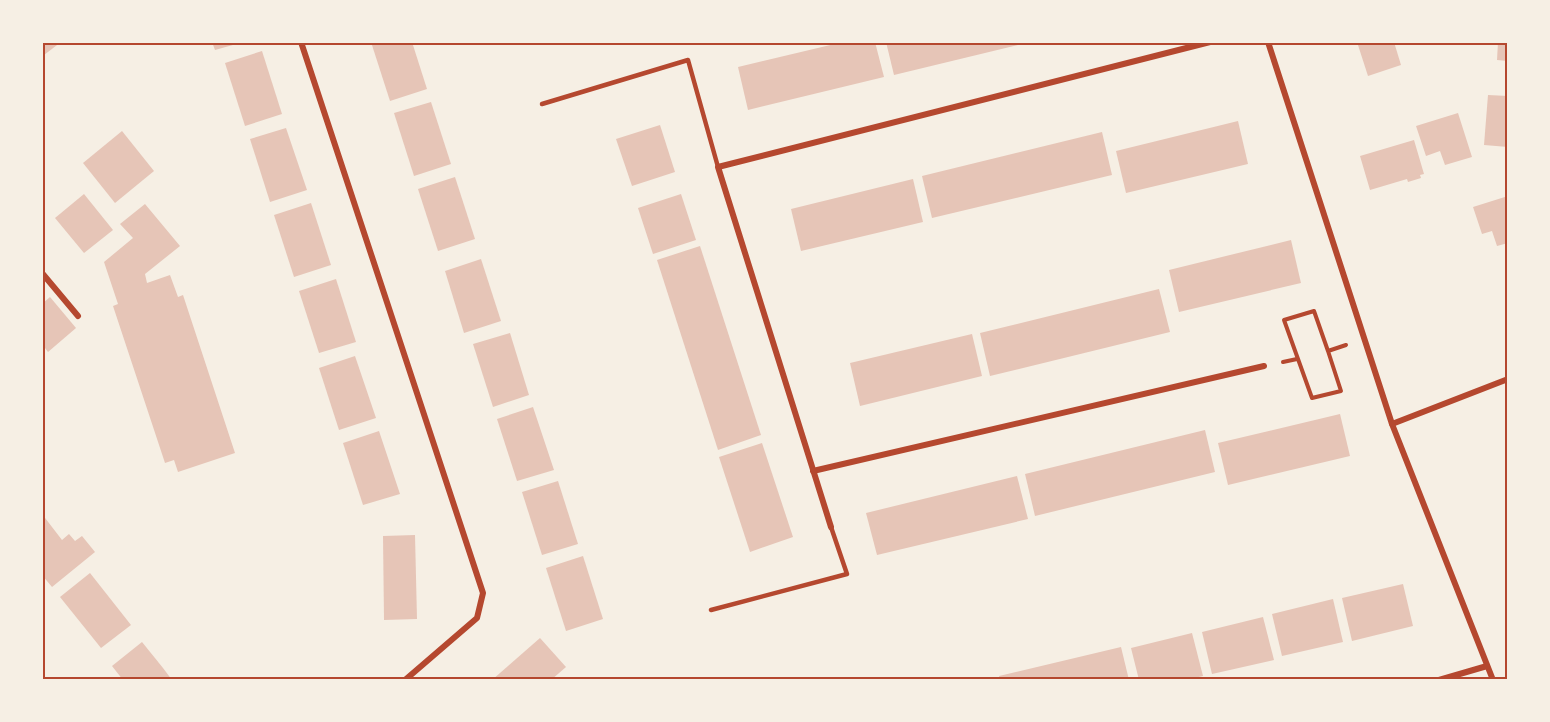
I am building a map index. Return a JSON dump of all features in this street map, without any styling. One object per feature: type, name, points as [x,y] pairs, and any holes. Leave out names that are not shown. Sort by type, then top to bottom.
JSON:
[{"type":"street","points":[[301,42],[483,593],[477,618],[405,680]]},
{"type":"street","points":[[831,527],[718,167],[1210,42]]},
{"type":"street","points":[[1268,42],[1392,424],[1493,680]]},
{"type":"street","points":[[42,273],[78,316]]},
{"type":"street","points":[[813,471],[1264,366]]},
{"type":"street","points":[[1392,424],[1508,379]]},
{"type":"street","points":[[1439,680],[1487,666]]},
{"type":"lane","points":[[542,104],[688,60],[718,167]]},
{"type":"lane","points":[[711,610],[847,574],[831,527]]},
{"type":"path","points":[[1314,311],[1328,351],[1341,391],[1312,398],[1284,320],[1314,311]]},
{"type":"path","points":[[1328,351],[1364,339]]},
{"type":"building","points":[[42,42],[61,42],[44,55]]},
{"type":"building","points":[[212,42],[240,42],[240,43],[215,50]]},
{"type":"building","points":[[371,42],[412,42],[427,89],[390,101]]},
{"type":"building","points":[[843,42],[875,42],[884,77],[748,110],[738,67]]},
{"type":"building","points":[[886,42],[1026,42],[1026,43],[894,75]]},
{"type":"building","points":[[1357,42],[1394,42],[1401,65],[1368,76]]},
{"type":"building","points":[[1498,42],[1508,42],[1508,61],[1497,60]]},
{"type":"building","points":[[262,51],[282,114],[245,126],[225,63]]},
{"type":"building","points":[[1488,95],[1508,96],[1508,147],[1484,145]]},
{"type":"building","points":[[431,102],[451,164],[414,176],[394,113]]},
{"type":"building","points":[[1458,113],[1472,157],[1445,165],[1440,151],[1426,156],[1416,126]]},
{"type":"building","points":[[1238,121],[1248,164],[1126,193],[1116,151]]},
{"type":"building","points":[[660,125],[675,172],[632,186],[616,139]]},
{"type":"building","points":[[286,128],[307,190],[270,202],[250,139]]},
{"type":"building","points":[[122,131],[154,171],[115,203],[83,163]]},
{"type":"building","points":[[1102,132],[1112,175],[932,218],[922,176]]},
{"type":"building","points":[[1414,140],[1424,174],[1420,175],[1421,178],[1408,182],[1407,179],[1370,190],[1360,156]]},
{"type":"building","points":[[455,177],[475,239],[438,251],[418,189]]},
{"type":"building","points":[[913,179],[923,222],[801,251],[791,209]]},
{"type":"building","points":[[84,194],[113,230],[84,253],[55,218]]},
{"type":"building","points":[[681,194],[696,240],[653,254],[638,208]]},
{"type":"building","points":[[1508,196],[1508,243],[1497,246],[1492,231],[1482,234],[1473,207]]},
{"type":"building","points":[[311,203],[331,265],[294,277],[274,215]]},
{"type":"building","points":[[145,204],[180,246],[145,274],[147,283],[170,275],[178,297],[183,295],[235,453],[178,472],[174,460],[165,463],[113,306],[118,304],[104,262],[133,238],[120,224]]},
{"type":"building","points":[[1291,240],[1301,283],[1179,312],[1169,270]]},
{"type":"building","points":[[700,246],[761,435],[718,450],[657,260]]},
{"type":"building","points":[[481,259],[501,321],[464,333],[445,271]]},
{"type":"building","points":[[336,279],[356,342],[319,353],[299,291]]},
{"type":"building","points":[[1159,289],[1170,332],[990,376],[980,333]]},
{"type":"building","points":[[50,297],[76,328],[48,352],[42,344],[42,304]]},
{"type":"building","points":[[510,333],[529,395],[493,407],[473,344]]},
{"type":"building","points":[[972,334],[982,376],[860,406],[850,363]]},
{"type":"building","points":[[355,356],[376,418],[339,430],[319,368]]},
{"type":"building","points":[[533,407],[554,470],[517,481],[497,419]]},
{"type":"building","points":[[1340,414],[1350,456],[1228,485],[1218,443]]},
{"type":"building","points":[[1205,430],[1215,472],[1035,516],[1025,474]]},
{"type":"building","points":[[379,431],[400,494],[363,505],[343,443]]},
{"type":"building","points":[[762,443],[793,537],[750,552],[719,457]]},
{"type":"building","points":[[1017,476],[1028,519],[877,555],[866,513]]},
{"type":"building","points":[[558,481],[578,544],[542,555],[522,492]]},
{"type":"building","points":[[42,514],[62,540],[69,534],[75,541],[82,536],[95,552],[52,587],[42,575]]},
{"type":"building","points":[[415,535],[417,619],[384,620],[383,536]]},
{"type":"building","points":[[583,556],[603,619],[566,631],[546,568]]},
{"type":"building","points":[[90,573],[131,625],[101,648],[60,597]]},
{"type":"building","points":[[1403,584],[1413,626],[1352,641],[1342,598]]},
{"type":"building","points":[[1333,599],[1343,642],[1282,656],[1272,614]]},
{"type":"building","points":[[1263,617],[1274,660],[1212,674],[1202,632]]},
{"type":"building","points":[[1192,633],[1203,676],[1186,680],[1139,680],[1131,648]]},
{"type":"building","points":[[540,638],[566,667],[551,680],[492,680]]},
{"type":"building","points":[[142,642],[172,680],[123,680],[112,666]]},
{"type":"building","points":[[1121,647],[1129,680],[1000,680],[999,676]]}]
